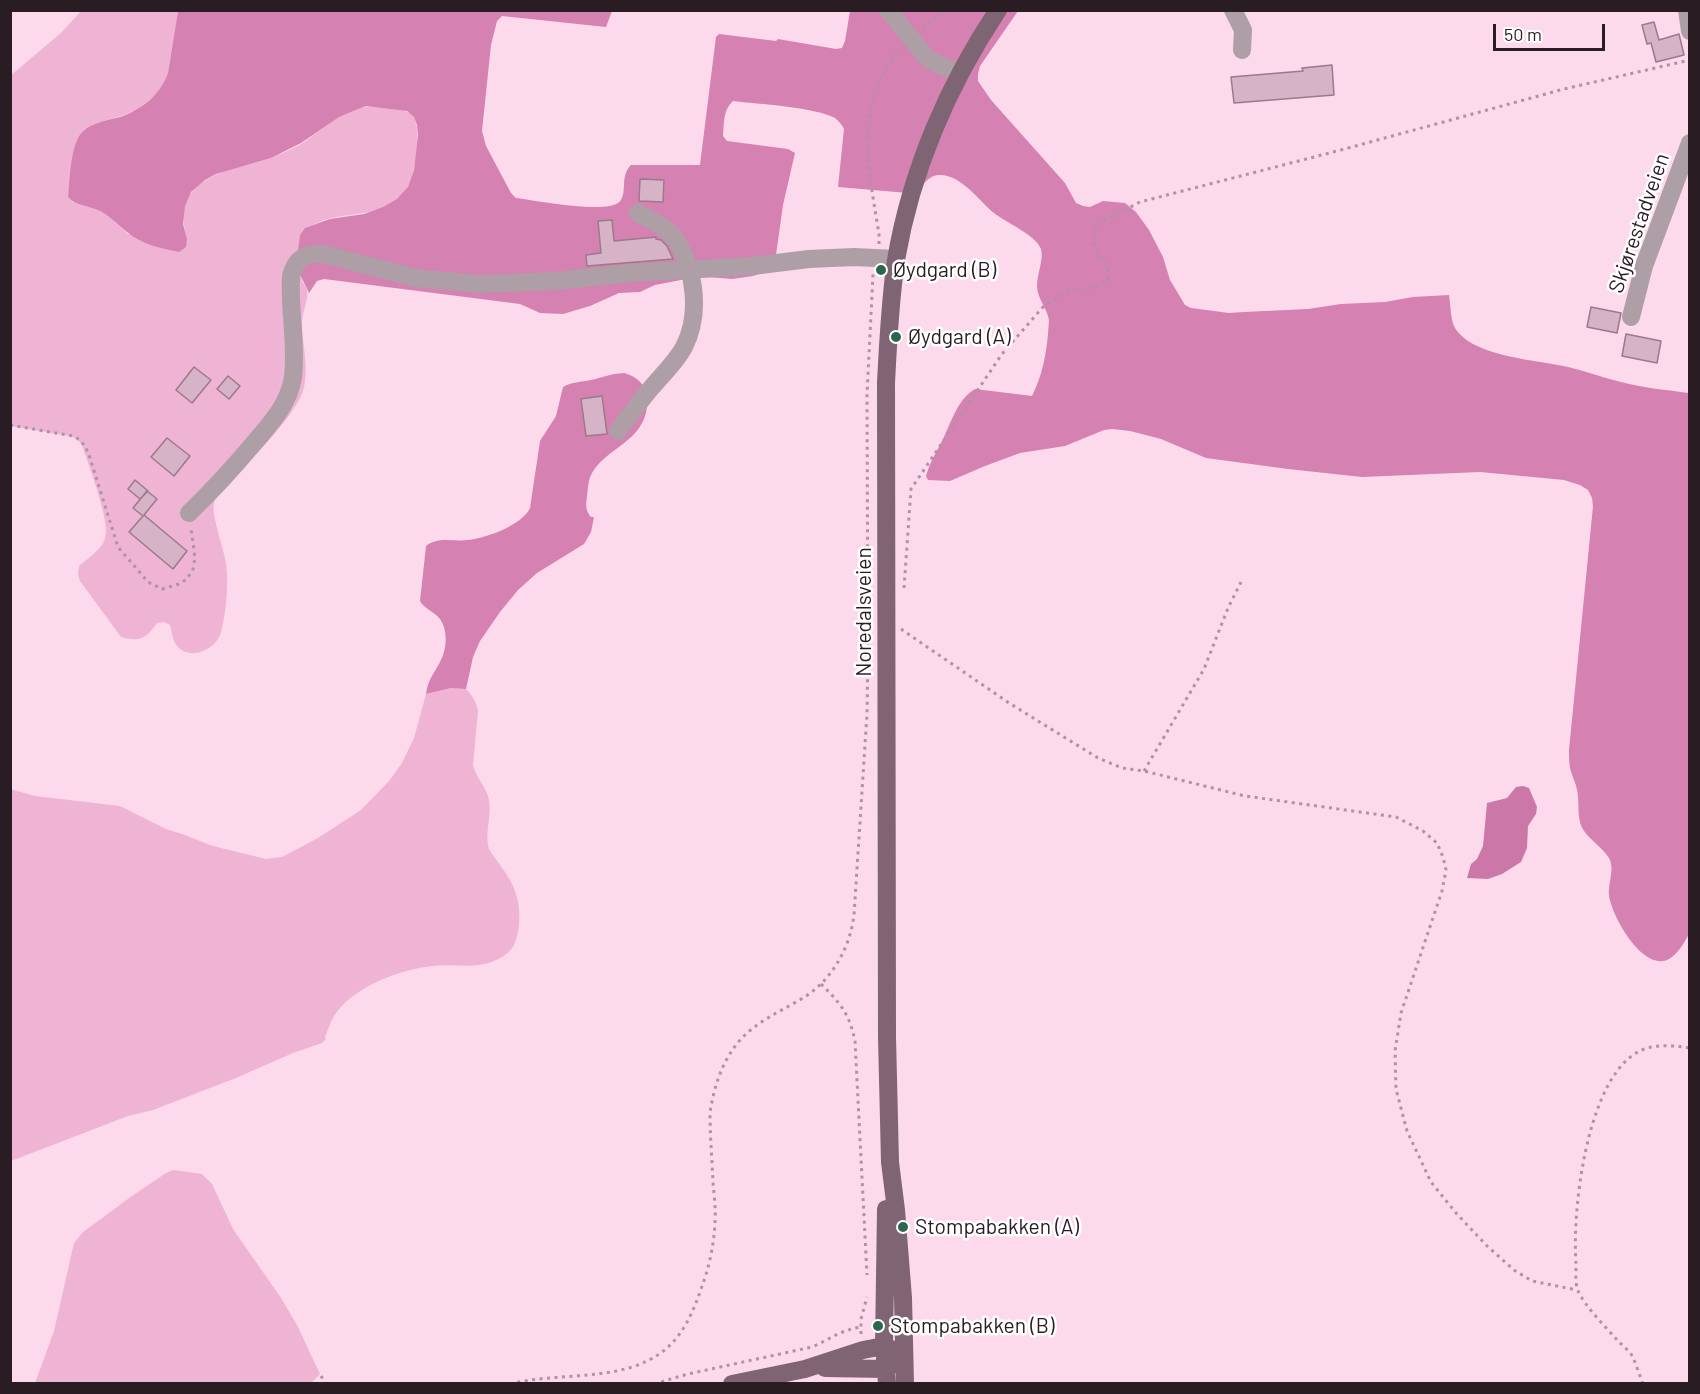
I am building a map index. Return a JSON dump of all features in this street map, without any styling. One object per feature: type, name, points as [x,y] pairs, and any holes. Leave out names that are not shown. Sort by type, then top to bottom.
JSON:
[{"type":"main road","name":"Noredalsveien","points":[[905,1383],[903,1298],[890,1162],[887,1037],[886,383],[890,310],[896,259],[910,198],[923,159],[960,74],[998,10]]},
{"type":"main road","name":"Noredalsveien","points":[[887,1376],[884,1346],[885,1212],[890,1162]]},
{"type":"main road","points":[[732,1383],[805,1369],[863,1350],[884,1346],[904,1355],[887,1376],[805,1369]]},
{"type":"lane","points":[[888,10],[927,58],[960,74]]},
{"type":"lane","points":[[1233,10],[1244,30],[1242,50]]},
{"type":"lane","points":[[1687,10],[1689,31]]},
{"type":"lane","name":"Skjørestadveien","points":[[1631,317],[1644,266],[1689,143]]},
{"type":"lane","points":[[618,431],[635,407],[678,358],[691,330],[694,309],[689,270],[675,239],[662,227],[638,213]]},
{"type":"lane","points":[[189,513],[228,475],[282,407],[293,376],[291,276],[293,268],[306,255],[323,254],[416,279],[477,284],[557,281],[630,273],[752,266],[809,259],[854,257],[896,259]]},
{"type":"path","points":[[904,597],[911,489],[1002,354],[1044,307],[1070,290],[1096,287],[1108,281],[1108,268],[1094,245],[1096,225],[1140,202],[1564,89],[1689,60]]},
{"type":"path","points":[[10,425],[73,436],[81,440],[86,446],[118,547],[148,582],[162,589],[187,579],[193,569],[195,545],[189,513]]},
{"type":"path","points":[[1144,771],[1204,669],[1241,582]]},
{"type":"path","points":[[886,627],[904,630],[1009,703],[1098,758],[1122,768],[1144,771],[1245,796],[1396,817],[1423,831],[1437,843],[1446,870],[1442,891],[1401,1013],[1395,1051],[1396,1089],[1407,1131],[1431,1182],[1487,1246],[1514,1270],[1532,1281],[1577,1290]]},
{"type":"path","points":[[510,1383],[543,1377],[610,1372],[631,1367],[654,1358],[669,1347],[682,1332],[694,1309],[712,1252],[716,1222],[710,1113],[719,1074],[730,1054],[746,1034],[774,1013],[809,994],[821,983],[846,1012],[855,1041],[867,1275]]},
{"type":"path","points":[[1643,1383],[1630,1354],[1577,1290],[1574,1243],[1579,1197],[1588,1140],[1602,1096],[1618,1069],[1634,1054],[1653,1047],[1665,1044],[1689,1048]]},
{"type":"path","points":[[654,1383],[812,1347],[843,1331],[861,1327],[867,1297]]},
{"type":"path","points":[[321,1376],[326,1383]]},
{"type":"shaded area","points":[[81,11],[178,11],[168,73],[157,94],[139,108],[92,125],[76,143],[68,197],[73,202],[95,208],[110,217],[128,234],[187,239],[184,209],[188,197],[200,184],[228,170],[270,158],[291,149],[348,112],[370,106],[391,108],[410,113],[416,122],[415,162],[411,181],[403,194],[380,208],[331,218],[305,228],[302,281],[307,291],[302,318],[306,363],[304,387],[294,409],[285,421],[216,497],[214,517],[227,572],[226,607],[219,638],[209,648],[196,653],[183,651],[178,647],[173,639],[170,625],[164,622],[157,623],[142,638],[121,637],[80,581],[78,574],[79,566],[103,543],[106,531],[102,507],[82,445],[70,436],[11,426],[10,76],[62,32]]},
{"type":"shaded area","points":[[178,11],[612,11],[606,27],[502,16],[497,21],[491,45],[482,131],[486,146],[511,193],[516,198],[555,204],[604,207],[615,205],[621,200],[626,174],[631,165],[700,165],[716,37],[719,34],[776,41],[778,39],[836,49],[842,48],[845,41],[850,11],[1018,11],[980,66],[978,81],[991,100],[1065,183],[1076,203],[1090,207],[1103,201],[1125,203],[1136,212],[1149,230],[1163,257],[1170,280],[1185,305],[1191,308],[1229,313],[1308,309],[1449,295],[1455,328],[1466,340],[1478,347],[1508,356],[1568,367],[1629,384],[1689,393],[1689,934],[1683,945],[1669,959],[1659,961],[1649,958],[1630,940],[1611,904],[1609,890],[1611,862],[1604,851],[1587,835],[1580,822],[1578,795],[1570,768],[1569,750],[1593,506],[1588,490],[1580,485],[1564,480],[1480,472],[1362,477],[1288,469],[1206,458],[1161,439],[1112,429],[1065,446],[1020,453],[950,481],[928,480],[926,476],[932,460],[954,414],[968,394],[975,389],[1032,396],[1043,366],[1049,322],[1037,290],[1041,249],[1033,239],[994,213],[962,183],[947,176],[934,176],[913,192],[908,193],[838,187],[844,129],[835,118],[814,111],[733,101],[726,113],[723,136],[727,141],[788,149],[795,153],[783,205],[775,262],[766,272],[753,276],[732,279],[691,278],[655,285],[640,292],[619,293],[590,306],[563,314],[540,313],[520,304],[324,279],[317,281],[309,293],[296,266],[300,235],[305,228],[330,219],[364,214],[383,207],[397,199],[408,187],[414,170],[418,135],[414,117],[407,111],[366,106],[339,117],[301,143],[271,158],[216,174],[205,180],[191,192],[185,206],[183,224],[187,239],[186,247],[179,252],[152,245],[139,240],[102,212],[71,200],[68,197],[71,167],[75,144],[82,133],[92,125],[123,116],[137,109],[161,87],[168,73]]},
{"type":"shaded area","points":[[624,373],[642,383],[646,391],[647,407],[639,428],[599,464],[591,476],[586,507],[591,517],[594,517],[591,532],[584,544],[537,573],[518,590],[500,612],[480,641],[473,657],[466,689],[451,688],[426,694],[430,680],[443,655],[446,639],[443,623],[420,601],[426,546],[441,540],[468,540],[485,537],[520,520],[530,508],[540,441],[556,416],[563,387]]},
{"type":"shaded area","points":[[451,688],[466,689],[474,699],[478,711],[473,765],[489,800],[489,849],[513,885],[517,897],[518,932],[512,949],[499,959],[483,964],[439,965],[392,975],[365,988],[342,1006],[333,1018],[326,1039],[322,1043],[153,1110],[128,1116],[11,1161],[10,789],[35,796],[120,806],[166,829],[213,846],[266,859],[282,857],[318,838],[361,810],[389,781],[402,763],[414,738],[426,694]]},
{"type":"shaded area","points":[[1516,787],[1529,788],[1537,807],[1536,814],[1528,826],[1527,848],[1521,862],[1502,874],[1488,879],[1467,878],[1471,864],[1477,859],[1483,846],[1487,803],[1507,798]]},
{"type":"shaded area","points":[[173,1170],[202,1174],[212,1184],[233,1229],[297,1325],[320,1374],[310,1384],[35,1383],[54,1331],[74,1243],[83,1232],[132,1196]]},
{"type":"building","points":[[1654,22],[1659,40],[1679,34],[1684,55],[1656,62],[1651,43],[1647,44],[1642,25]]},
{"type":"building","points":[[1332,65],[1334,95],[1234,103],[1231,77],[1303,71],[1302,68]]},
{"type":"building","points":[[640,179],[664,180],[663,202],[639,201]]},
{"type":"building","points":[[612,220],[614,241],[656,237],[667,246],[673,259],[587,266],[586,255],[601,253],[598,221]]},
{"type":"building","points":[[1591,307],[1621,313],[1617,333],[1587,327]]},
{"type":"building","points":[[1626,334],[1661,341],[1657,363],[1622,356]]},
{"type":"building","points":[[194,367],[211,380],[192,403],[176,390]]},
{"type":"building","points":[[228,376],[240,386],[229,399],[217,389]]},
{"type":"building","points":[[602,396],[607,434],[586,436],[581,399]]},
{"type":"building","points":[[167,438],[190,456],[174,476],[151,457]]},
{"type":"building","points":[[135,480],[148,491],[140,499],[128,489]]},
{"type":"building","points":[[147,491],[157,499],[144,515],[187,551],[173,569],[129,532],[143,516],[133,508]]},
{"type":"place","name":"Øydgard (B)","points":[[881,270]]},
{"type":"place","name":"Øydgard (A)","points":[[896,337]]},
{"type":"place","name":"Stompabakken (A)","points":[[903,1227]]},
{"type":"place","name":"Stompabakken (B)","points":[[878,1326]]}]
